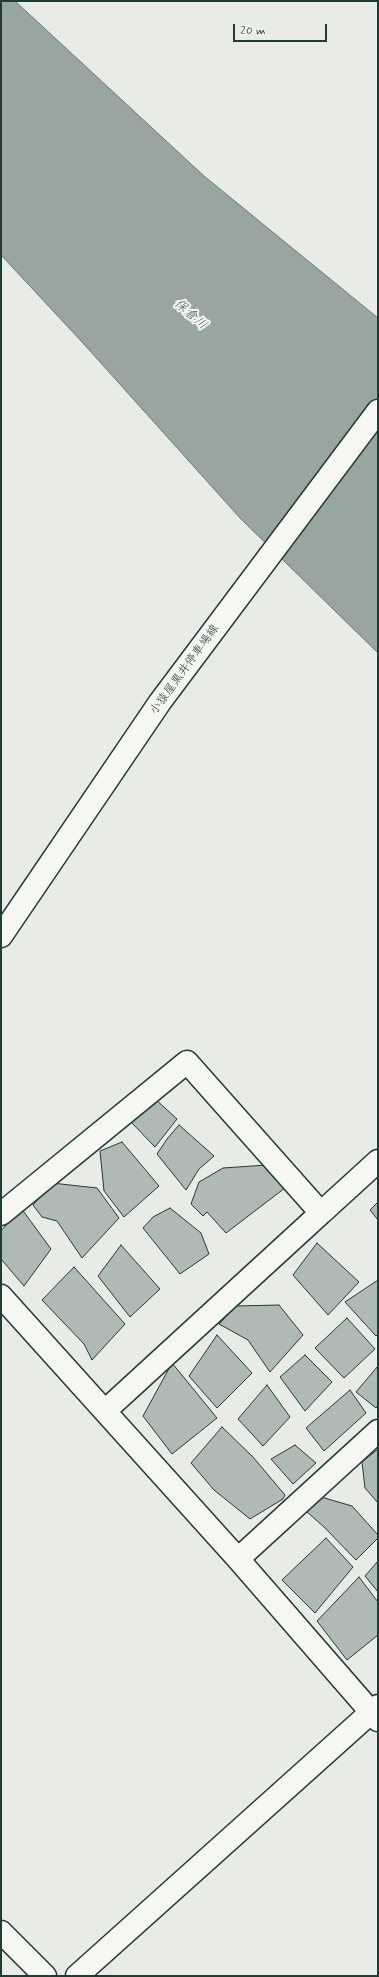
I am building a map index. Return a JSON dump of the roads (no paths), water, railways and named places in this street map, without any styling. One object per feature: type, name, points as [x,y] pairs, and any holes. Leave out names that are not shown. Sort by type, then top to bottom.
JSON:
[{"type":"street","name":"小猿屋黒井停車場線","points":[[1,936],[160,702],[378,411]]},
{"type":"street","points":[[1,1214],[187,1062],[321,1213]]},
{"type":"street","points":[[105,1411],[378,1161]]},
{"type":"street","points":[[1,1296],[376,1713],[77,1976]]},
{"type":"street","points":[[238,1559],[378,1432]]},
{"type":"street","points":[[1,1932],[45,1976]]},
{"type":"water","name":"保倉川","points":[[1,1],[15,1],[204,176],[378,318],[378,653],[240,518],[82,342],[1,255]]}]
